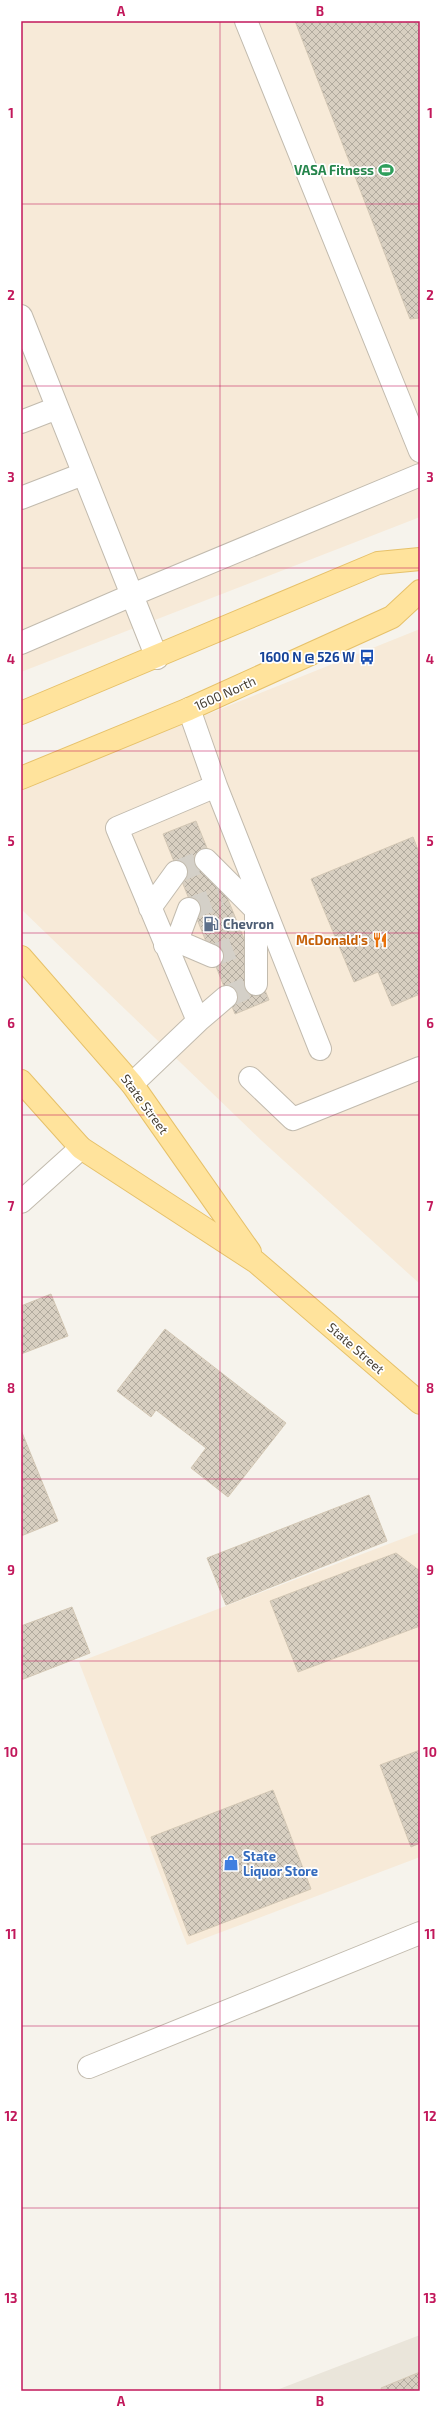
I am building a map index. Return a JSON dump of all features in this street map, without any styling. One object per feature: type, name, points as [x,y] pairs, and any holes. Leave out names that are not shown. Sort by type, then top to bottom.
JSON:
[{"type":"main road","points":[[21,713],[157,658],[378,563],[420,559]]},
{"type":"main road","name":"1600 North","points":[[21,778],[189,709],[392,617],[420,592]]},
{"type":"main road","name":"State Street","points":[[21,957],[132,1084],[256,1262]]},
{"type":"main road","name":"State Street","points":[[21,1081],[81,1148],[256,1262],[420,1403]]},
{"type":"lane","points":[[246,21],[420,451]]},
{"type":"lane","points":[[21,316],[157,658]]},
{"type":"lane","points":[[21,422],[57,408]]},
{"type":"lane","points":[[21,498],[83,474]]},
{"type":"lane","points":[[21,643],[420,475]]},
{"type":"lane","points":[[189,709],[260,909],[320,1049]]},
{"type":"lane","points":[[198,1021],[171,943],[150,908],[117,828],[216,786]]},
{"type":"lane","points":[[206,860],[260,909]]},
{"type":"lane","points":[[150,908],[176,872]]},
{"type":"lane","points":[[221,897],[260,909]]},
{"type":"lane","points":[[171,943],[189,909]]},
{"type":"lane","points":[[240,945],[260,909]]},
{"type":"lane","points":[[256,984],[260,909]]},
{"type":"lane","points":[[171,943],[212,956]]},
{"type":"lane","points":[[132,1084],[198,1021],[226,997]]},
{"type":"lane","points":[[250,1078],[293,1119],[420,1068]]},
{"type":"lane","points":[[21,1202],[81,1148]]},
{"type":"lane","points":[[89,2067],[420,1933]]},
{"type":"shaded area","points":[[21,21],[420,21],[420,517],[21,672]]},
{"type":"shaded area","points":[[420,629],[420,1284],[262,1141],[21,909],[21,789]]},
{"type":"shaded area","points":[[420,1532],[420,1857],[187,1945],[79,1662]]},
{"type":"shaded area","points":[[420,2335],[420,2391],[274,2391]]},
{"type":"building","name":"VASA Fitness","points":[[295,21],[420,21],[420,318],[410,319]]},
{"type":"building","points":[[196,821],[269,1000],[235,1014],[163,834]]},
{"type":"building","points":[[413,837],[420,855],[420,994],[392,1006],[378,972],[354,982],[311,879]]},
{"type":"building","points":[[51,1294],[68,1336],[21,1354],[21,1306]]},
{"type":"building","points":[[165,1329],[286,1423],[228,1497],[191,1468],[206,1448],[156,1410],[151,1417],[117,1391]]},
{"type":"building","points":[[21,1430],[58,1521],[21,1536]]},
{"type":"building","points":[[369,1495],[387,1541],[226,1605],[207,1558]]},
{"type":"building","points":[[396,1553],[420,1571],[420,1626],[298,1672],[270,1601]]},
{"type":"building","points":[[72,1607],[90,1653],[21,1680],[21,1626]]},
{"type":"building","points":[[420,1750],[420,1843],[411,1847],[380,1765]]},
{"type":"building","name":"State Liquor Store","points":[[273,1790],[311,1889],[189,1936],[151,1837]]},
{"type":"building","points":[[420,2372],[420,2391],[382,2391],[381,2388]]},
{"type":"tunnel","points":[[176,872],[206,860]]},
{"type":"tunnel","points":[[189,909],[221,897]]},
{"type":"tunnel","points":[[212,956],[240,945]]},
{"type":"tunnel","points":[[226,997],[256,984]]},
{"type":"place","name":"VASA Fitness","points":[[386,170]]},
{"type":"place","name":"1600 N @ 526 W","points":[[367,657]]},
{"type":"place","name":"Chevron","points":[[211,924]]},
{"type":"place","name":"McDonald's","points":[[380,940]]},
{"type":"place","name":"State Liquor Store","points":[[231,1863]]}]
